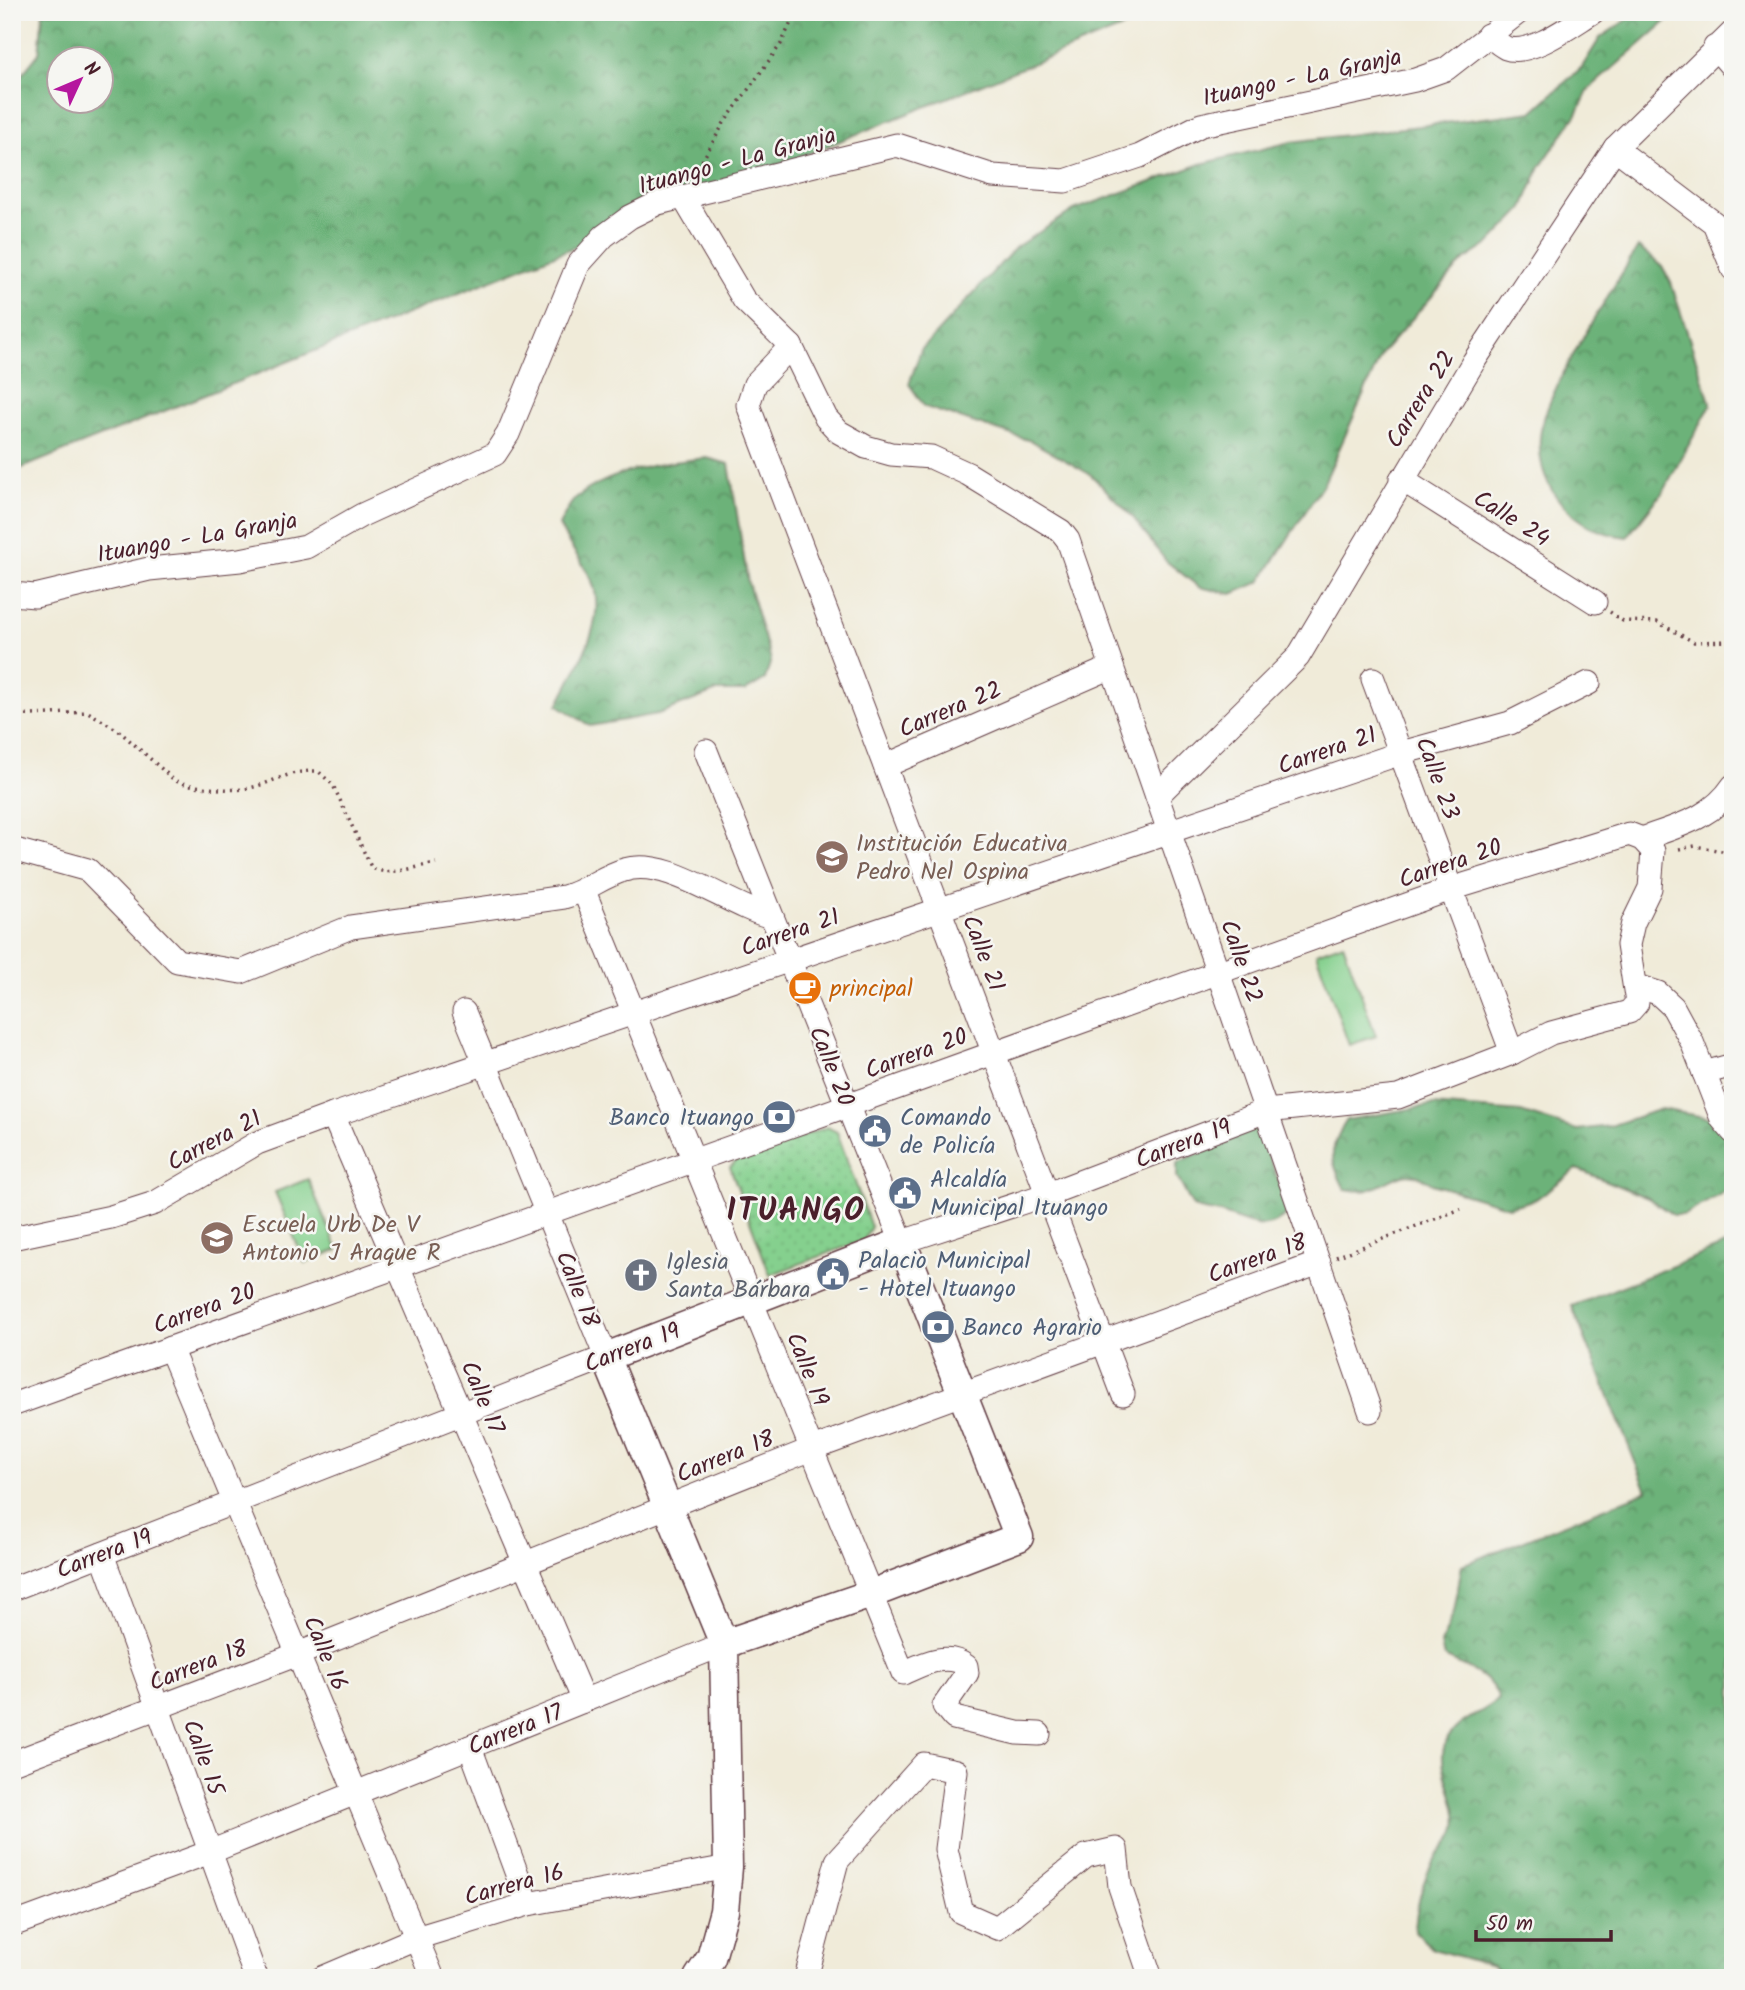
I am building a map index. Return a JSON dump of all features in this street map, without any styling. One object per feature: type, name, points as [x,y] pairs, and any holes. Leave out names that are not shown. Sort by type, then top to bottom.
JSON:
[{"type":"main road","name":"Carrera 19","points":[[606,1357],[902,1242]]},
{"type":"main road","name":"Calle 20","points":[[902,1242],[1019,1537]]},
{"type":"main road","name":"Calle 18","points":[[606,1357],[724,1644]]},
{"type":"main road","name":"Carrera 17","points":[[724,1644],[871,1594],[1019,1537]]},
{"type":"main road","points":[[698,1978],[711,1958],[719,1934],[728,1867],[724,1644]]},
{"type":"street","name":"Ituango - La Granja","points":[[12,594],[35,596],[149,569],[240,560],[306,547],[362,515],[495,454],[508,434],[578,265],[590,249],[630,217],[658,203],[897,145],[993,176],[1065,181],[1140,156],[1201,125],[1415,80],[1446,69],[1519,12]]},
{"type":"street","points":[[1488,35],[1508,49],[1523,48],[1542,43],[1593,12]]},
{"type":"street","name":"Carrera 22","points":[[1157,796],[1298,657],[1401,479],[1474,361],[1615,148],[1733,32]]},
{"type":"street","points":[[1715,47],[1733,68]]},
{"type":"street","points":[[1615,148],[1714,223],[1733,269]]},
{"type":"street","points":[[683,197],[744,300],[791,346]]},
{"type":"street","name":"Calle 22","points":[[791,346],[826,418],[839,432],[866,447],[891,454],[931,457],[968,474],[1060,531],[1073,553],[1370,1411]]},
{"type":"street","name":"Calle 21","points":[[791,346],[755,384],[748,405],[1123,1394]]},
{"type":"street","name":"Calle 24","points":[[1401,479],[1595,602]]},
{"type":"street","name":"Carrera 22","points":[[885,766],[1112,667]]},
{"type":"street","name":"Calle 23","points":[[1373,679],[1512,1053]]},
{"type":"street","name":"Carrera 21","points":[[12,1238],[111,1217],[155,1203],[257,1143],[333,1115],[1401,753],[1510,723],[1589,683]]},
{"type":"street","name":"Calle 20","points":[[706,751],[902,1242]]},
{"type":"street","points":[[1733,786],[1714,809],[1647,847],[1650,888],[1633,923],[1628,945],[1636,986],[1658,993],[1674,1007],[1722,1119],[1733,1132]]},
{"type":"street","name":"Carrera 20","points":[[12,1405],[1451,889],[1617,836],[1629,834],[1647,847]]},
{"type":"street","points":[[12,849],[88,870],[177,961],[241,972],[351,927],[584,891],[624,870],[649,867],[676,876],[753,913],[772,917]]},
{"type":"street","name":"Calle 19","points":[[584,891],[903,1673],[928,1662],[952,1658],[960,1661],[966,1665],[967,1673],[944,1706],[948,1714],[954,1718],[1017,1733],[1039,1734]]},
{"type":"street","name":"Carrera 19","points":[[902,1242],[1048,1194],[1266,1111],[1398,1097],[1512,1053],[1551,1033],[1629,1012],[1637,1003],[1636,986]]},
{"type":"street","name":"Calle 18","points":[[464,1012],[606,1357]]},
{"type":"street","points":[[1704,1073],[1733,1065]]},
{"type":"street","name":"Calle 17","points":[[333,1115],[584,1700]]},
{"type":"street","name":"Carrera 18","points":[[12,1763],[298,1654],[812,1449],[1319,1263]]},
{"type":"street","name":"Calle 16","points":[[170,1348],[433,1978]]},
{"type":"street","name":"Carrera 19","points":[[12,1589],[606,1357]]},
{"type":"street","name":"Calle 15","points":[[102,1554],[256,1978]]},
{"type":"street","name":"Carrera 17","points":[[12,1925],[210,1852],[724,1644]]},
{"type":"street","points":[[470,1747],[528,1904]]},
{"type":"street","points":[[806,1978],[837,1861],[924,1763],[956,1771],[946,1849],[961,1912],[997,1928],[1087,1856],[1116,1849],[1120,1887],[1152,1978]]},
{"type":"street","name":"Carrera 16","points":[[322,1978],[416,1938],[528,1904],[728,1867]]},
{"type":"path","points":[[683,197],[711,144],[781,44],[796,12]]},
{"type":"path","points":[[1595,602],[1623,621],[1657,622],[1694,642],[1733,641]]},
{"type":"path","points":[[12,716],[88,712],[118,730],[174,780],[184,785],[244,789],[285,774],[318,771],[333,785],[371,867],[378,871],[392,871],[436,863]]},
{"type":"path","points":[[1647,847],[1695,846],[1733,853]]},
{"type":"path","name":"Carrera 18","points":[[1319,1263],[1461,1209]]},
{"type":"green space","points":[[43,12],[1162,12],[12,472],[12,87],[39,53]]},
{"type":"green space","points":[[1638,12],[1677,12],[1589,89],[1577,114],[1540,167],[1522,210],[1489,244],[1463,261],[1382,353],[1324,483],[1260,582],[1232,594],[1199,587],[1166,561],[1132,516],[1091,475],[1031,441],[925,407],[909,384],[921,350],[1016,247],[1074,210],[1201,164],[1291,142],[1532,112],[1582,67],[1600,38]]},
{"type":"green space","points":[[1638,247],[1662,266],[1671,283],[1711,405],[1662,493],[1627,537],[1602,532],[1587,525],[1560,502],[1542,467],[1540,437],[1544,417],[1566,368]]},
{"type":"green space","points":[[707,458],[729,464],[748,583],[771,660],[765,679],[745,691],[717,691],[658,714],[590,726],[558,705],[589,642],[596,608],[595,591],[589,575],[559,525],[574,500],[606,480],[656,465]]},
{"type":"green space","points":[[1343,943],[1376,1036],[1349,1045],[1316,953]]},
{"type":"green space","points":[[1432,1105],[1521,1112],[1577,1130],[1610,1126],[1661,1109],[1715,1119],[1733,1141],[1733,1187],[1684,1215],[1673,1215],[1648,1198],[1577,1169],[1536,1199],[1509,1207],[1406,1174],[1365,1191],[1345,1189],[1336,1170],[1333,1154],[1336,1139],[1347,1120]]},
{"type":"green space","points":[[827,1127],[837,1132],[871,1227],[864,1240],[770,1275],[730,1167],[736,1161]]},
{"type":"green space","points":[[1257,1128],[1291,1211],[1274,1223],[1259,1225],[1193,1207],[1177,1177],[1177,1163]]},
{"type":"green space","points":[[308,1179],[338,1250],[305,1263],[275,1192]]},
{"type":"green space","points":[[1733,1242],[1733,1978],[1507,1978],[1493,1966],[1433,1949],[1415,1932],[1423,1885],[1435,1859],[1456,1828],[1455,1807],[1443,1762],[1446,1742],[1462,1723],[1499,1699],[1484,1678],[1444,1657],[1441,1644],[1454,1612],[1462,1565],[1647,1491],[1572,1306]]},
{"type":"green space","points":[[1039,1965],[1048,1978],[1008,1978]]},
{"type":"place","name":"Institución Educativa Pedro Nel Ospina","points":[[832,857]]},
{"type":"place","name":"principal","points":[[805,988]]},
{"type":"place","name":"Banco Ituango","points":[[779,1117]]},
{"type":"place","name":"Comando de Policía","points":[[875,1131]]},
{"type":"place","name":"Alcaldía Municipal Ituango","points":[[905,1193]]},
{"type":"place","name":"Escuela Urb De V Antonio J Araque R","points":[[217,1238]]},
{"type":"place","name":"Palacio Municipal - Hotel Ituango","points":[[833,1274]]},
{"type":"place","name":"Iglesia Santa Bárbara","points":[[641,1275]]},
{"type":"place","name":"Banco Agrario","points":[[938,1327]]},
{"type":"district","name":"ITUANGO","points":[[796,1209]]}]
